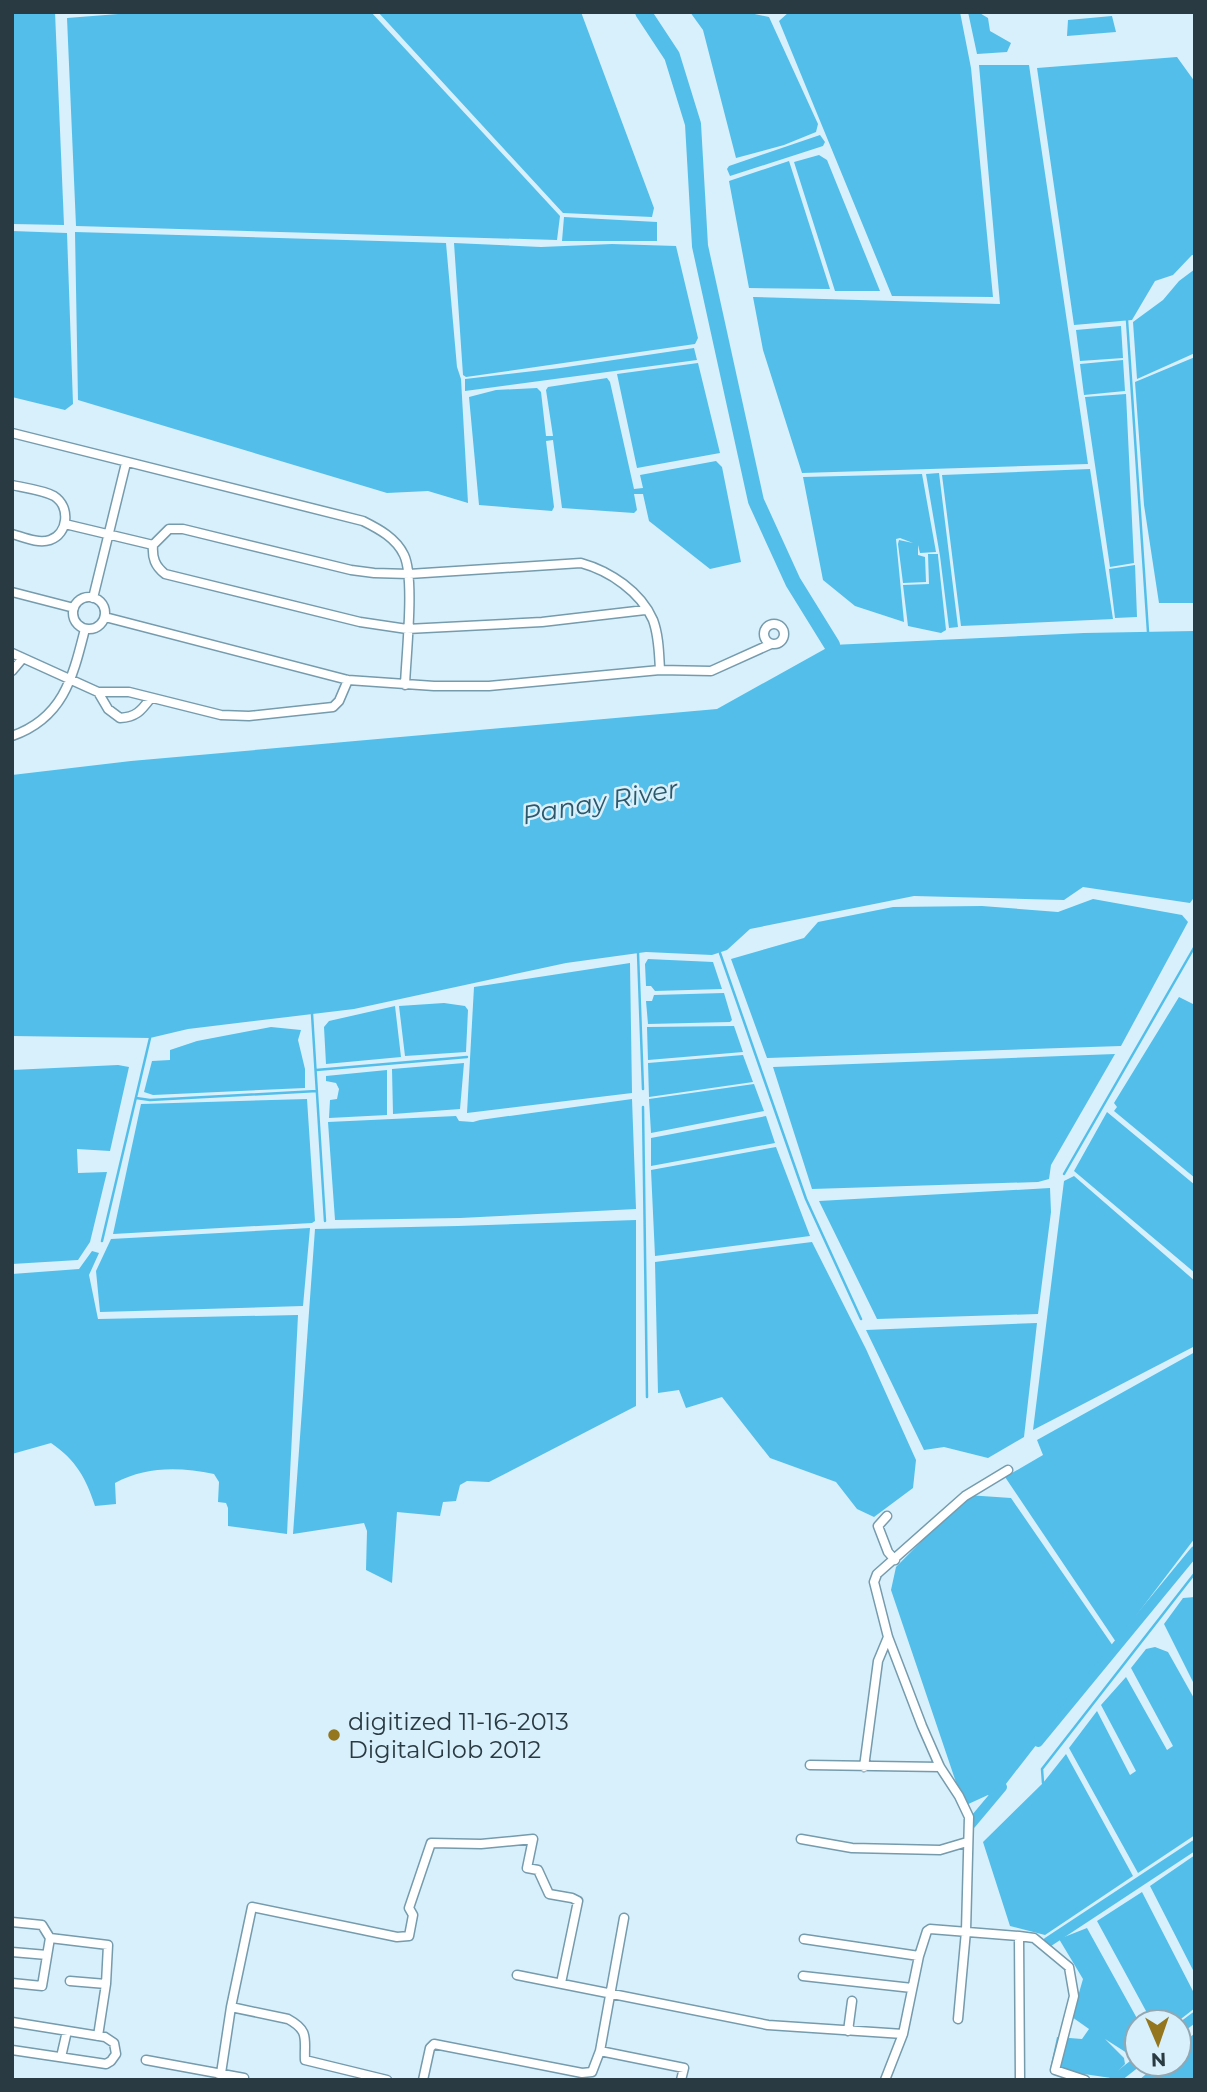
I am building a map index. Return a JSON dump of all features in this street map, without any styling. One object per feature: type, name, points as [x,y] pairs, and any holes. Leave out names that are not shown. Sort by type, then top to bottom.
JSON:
[{"type":"street","points":[[12,433],[375,527],[397,544],[404,555],[409,574],[405,685]]},
{"type":"street","points":[[93,598],[126,463]]},
{"type":"street","points":[[12,485],[53,495],[64,509],[65,524],[57,535],[40,542],[12,534]]},
{"type":"street","points":[[65,524],[153,545]]},
{"type":"street","points":[[645,610],[542,622],[407,629],[360,622],[165,574],[154,561],[153,545],[169,528],[183,529],[351,570],[374,573],[409,574],[581,564],[611,575],[641,601],[652,618],[660,670]]},
{"type":"street","points":[[12,592],[74,608]]},
{"type":"street","points":[[93,598],[101,603],[105,617],[95,628],[85,629],[74,619],[74,608],[79,600],[93,598]]},
{"type":"street","points":[[105,617],[348,680],[405,685],[489,686],[660,670],[710,671],[771,644]]},
{"type":"street","points":[[12,736],[38,722],[55,708],[72,680],[85,629]]},
{"type":"street","points":[[12,653],[98,692],[129,692],[221,715],[249,716],[333,707],[339,701],[348,680]]},
{"type":"street","points":[[12,671],[23,658]]},
{"type":"street","points":[[98,692],[108,709],[120,718],[132,718],[139,714],[150,699]]},
{"type":"street","points":[[958,2019],[966,1931],[969,1817],[940,1767],[888,1637],[874,1583],[877,1574],[965,1496],[1008,1470]]},
{"type":"street","points":[[887,1516],[878,1526],[888,1552],[895,1560]]},
{"type":"street","points":[[864,1767],[878,1661],[888,1637]]},
{"type":"street","points":[[810,1765],[940,1767]]},
{"type":"street","points":[[220,2077],[231,2007],[252,1907],[397,1937],[409,1936],[413,1914],[409,1908],[431,1843],[481,1844],[533,1839],[527,1868],[538,1870],[549,1894],[578,1901],[561,1983]]},
{"type":"street","points":[[801,1839],[852,1848],[940,1850],[967,1842]]},
{"type":"street","points":[[423,2080],[430,2048],[434,2044],[582,2073],[592,2072],[600,2051],[624,1918]]},
{"type":"street","points":[[12,1922],[42,1925],[50,1937],[42,1986],[12,1983]]},
{"type":"street","points":[[885,2080],[903,2034],[919,1956],[927,1931],[966,1931],[1034,1938],[1069,1967],[1074,1996],[1055,2070],[1084,2080]]},
{"type":"street","points":[[1018,1936],[1020,2080]]},
{"type":"street","points":[[50,1937],[108,1945],[106,1984],[98,2036]]},
{"type":"street","points":[[804,1939],[919,1956]]},
{"type":"street","points":[[12,1952],[47,1955]]},
{"type":"street","points":[[517,1975],[768,2025],[903,2034]]},
{"type":"street","points":[[803,1976],[912,1988]]},
{"type":"street","points":[[70,1981],[106,1984]]},
{"type":"street","points":[[848,2031],[852,2001]]},
{"type":"street","points":[[231,2007],[297,2023],[306,2037],[305,2060],[387,2080]]},
{"type":"street","points":[[12,2022],[105,2037],[114,2043],[116,2054],[106,2064],[12,2050]]},
{"type":"street","points":[[61,2057],[67,2031]]},
{"type":"street","points":[[600,2051],[684,2068],[681,2080]]},
{"type":"street","points":[[146,2060],[220,2077],[244,2078]]},
{"type":"water","points":[[12,12],[55,12],[64,225],[12,224]]},
{"type":"water","points":[[144,12],[371,12],[560,216],[557,240],[76,226],[67,18]]},
{"type":"water","points":[[378,12],[581,12],[654,208],[652,217],[563,213]]},
{"type":"water","points":[[690,12],[745,12],[769,17],[818,124],[816,132],[784,145],[736,158],[703,30]]},
{"type":"water","points":[[789,12],[960,12],[971,68],[993,297],[892,296],[779,21]]},
{"type":"water","points":[[968,12],[978,12],[988,18],[990,31],[1011,43],[1007,52],[977,54]]},
{"type":"water","points":[[1112,16],[1116,32],[1067,36],[1068,20]]},
{"type":"water","points":[[1177,57],[1195,82],[1195,255],[1173,275],[1155,281],[1132,320],[1074,325],[1037,68]]},
{"type":"water","points":[[979,65],[1029,65],[1088,464],[802,473],[763,350],[753,297],[1000,304]]},
{"type":"water","points":[[820,135],[825,142],[823,146],[730,176],[727,169],[729,166]]},
{"type":"water","points":[[819,155],[827,160],[880,291],[835,291],[794,162]]},
{"type":"water","points":[[789,161],[830,289],[749,288],[729,181]]},
{"type":"water","points":[[564,217],[657,222],[657,241],[562,241]]},
{"type":"water","points":[[12,231],[67,233],[73,404],[65,410],[12,397]]},
{"type":"water","points":[[75,232],[446,243],[457,367],[461,379],[468,503],[428,491],[387,493],[78,400]]},
{"type":"water","points":[[454,243],[541,247],[612,244],[676,246],[698,338],[695,344],[466,377],[463,375]]},
{"type":"water","points":[[1195,269],[1195,353],[1137,379],[1133,322],[1163,300],[1179,281]]},
{"type":"water","points":[[1121,326],[1123,358],[1080,361],[1076,330]]},
{"type":"water","points":[[694,348],[697,360],[465,391],[465,379]]},
{"type":"water","points":[[1195,357],[1195,603],[1159,603],[1144,505],[1135,382]]},
{"type":"water","points":[[1123,360],[1125,391],[1084,395],[1080,364]]},
{"type":"water","points":[[698,363],[720,453],[637,468],[617,374]]},
{"type":"water","points":[[607,378],[634,489],[643,488],[640,475],[716,461],[722,467],[741,562],[710,569],[649,521],[643,494],[634,494],[637,510],[634,513],[562,508],[553,440],[546,441],[554,507],[552,511],[479,505],[469,397],[496,390],[537,388],[541,392],[546,436],[553,436],[546,390],[548,387]]},
{"type":"water","points":[[1126,394],[1134,563],[1110,567],[1085,397]]},
{"type":"water","points":[[1090,469],[1113,619],[961,626],[942,475]]},
{"type":"water","points":[[939,473],[958,627],[949,628],[926,474]]},
{"type":"water","points":[[922,474],[936,552],[920,553],[918,545],[918,555],[925,557],[926,582],[903,583],[899,540],[913,543],[896,539],[904,622],[855,606],[823,580],[803,477]]},
{"type":"water","points":[[928,554],[938,554],[946,630],[941,633],[908,626],[903,585],[929,584]]},
{"type":"water","points":[[1135,565],[1137,617],[1115,618],[1109,569]]},
{"type":"water","name":"Panay River","points":[[1195,631],[1195,896],[1190,903],[1083,887],[1064,900],[914,896],[750,929],[727,950],[712,955],[646,952],[566,963],[354,1009],[188,1029],[150,1038],[12,1036],[12,775],[131,761],[717,709],[832,645],[1084,633]]},
{"type":"water","points":[[1093,899],[1182,915],[1188,922],[1121,1046],[767,1058],[731,959],[804,938],[818,922],[893,907],[982,906],[1058,912]]},
{"type":"water","points":[[648,959],[713,962],[722,989],[655,991],[651,986],[646,986],[645,964]]},
{"type":"water","points":[[630,963],[632,1093],[467,1113],[474,987]]},
{"type":"water","points":[[724,993],[732,1020],[730,1022],[648,1024],[646,1001],[652,1001],[654,995]]},
{"type":"water","points":[[1179,997],[1195,1005],[1195,1178],[1114,1111],[1117,1107],[1114,1103]]},
{"type":"water","points":[[444,1003],[465,1006],[468,1010],[466,1052],[405,1056],[399,1006]]},
{"type":"water","points":[[395,1006],[401,1057],[326,1064],[324,1027],[329,1021]]},
{"type":"water","points":[[734,1026],[743,1052],[648,1060],[647,1027]]},
{"type":"water","points":[[271,1027],[301,1030],[298,1040],[305,1069],[305,1088],[153,1095],[144,1092],[152,1061],[170,1060],[170,1050],[197,1041]]},
{"type":"water","points":[[1115,1054],[1051,1165],[1049,1179],[1038,1182],[812,1189],[773,1067]]},
{"type":"water","points":[[743,1055],[753,1082],[649,1097],[648,1063]]},
{"type":"water","points":[[464,1063],[460,1109],[393,1114],[392,1069]]},
{"type":"water","points":[[118,1065],[129,1067],[110,1151],[77,1149],[78,1173],[107,1172],[90,1242],[78,1260],[12,1264],[12,1070]]},
{"type":"water","points":[[387,1070],[387,1115],[329,1118],[330,1100],[337,1099],[339,1089],[336,1083],[326,1081],[326,1076]]},
{"type":"water","points":[[754,1084],[764,1111],[651,1133],[649,1099]]},
{"type":"water","points":[[307,1099],[315,1221],[113,1234],[141,1104]]},
{"type":"water","points":[[632,1099],[636,1209],[460,1218],[335,1220],[328,1122],[456,1116],[459,1121],[473,1122]]},
{"type":"water","points":[[1107,1112],[1195,1185],[1195,1273],[1074,1171]]},
{"type":"water","points":[[766,1116],[775,1143],[651,1166],[651,1138]]},
{"type":"water","points":[[776,1147],[810,1236],[655,1256],[651,1170]]},
{"type":"water","points":[[1074,1176],[1195,1281],[1195,1346],[1033,1430],[1064,1181]]},
{"type":"water","points":[[1050,1188],[1051,1212],[1038,1314],[877,1319],[819,1201]]},
{"type":"water","points":[[636,1220],[636,1406],[489,1482],[467,1481],[460,1485],[456,1501],[443,1502],[440,1516],[397,1512],[392,1583],[366,1570],[367,1531],[364,1523],[293,1534],[315,1229]]},
{"type":"water","points":[[310,1228],[303,1306],[100,1312],[96,1271],[111,1239]]},
{"type":"water","points":[[812,1242],[866,1349],[916,1460],[913,1488],[874,1517],[857,1509],[836,1482],[770,1458],[722,1397],[686,1408],[679,1390],[658,1393],[655,1262]]},
{"type":"water","points":[[92,1251],[99,1253],[89,1275],[98,1319],[298,1315],[287,1534],[228,1526],[228,1508],[226,1503],[218,1502],[219,1482],[214,1474],[176,1469],[139,1473],[115,1483],[116,1504],[95,1506],[79,1470],[51,1443],[12,1454],[12,1274],[79,1269]]},
{"type":"water","points":[[1037,1323],[1024,1437],[988,1458],[944,1447],[924,1450],[866,1330]]},
{"type":"water","points":[[1195,1352],[1195,1538],[1116,1642],[1005,1477],[1043,1455],[1037,1440]]},
{"type":"water","points":[[967,1495],[1011,1498],[1113,1646],[995,1798],[988,1795],[964,1806],[891,1590],[896,1567]]},
{"type":"water","points":[[1195,1597],[1195,1686],[1164,1624],[1183,1598]]},
{"type":"water","points":[[1155,1647],[1168,1652],[1195,1700],[1195,1835],[1138,1873],[1069,1748],[1097,1711],[1130,1775],[1136,1771],[1101,1705],[1126,1677],[1167,1750],[1173,1746],[1131,1668],[1146,1649]]},
{"type":"water","points":[[1066,1754],[1133,1876],[1045,1935],[1010,1926],[983,1842],[1043,1783]]},
{"type":"water","points":[[1195,1855],[1195,1974],[1150,1886]]},
{"type":"water","points":[[1142,1892],[1195,1995],[1195,2008],[1144,2008],[1097,1921]]},
{"type":"water","points":[[1087,1928],[1131,2008],[1123,2008],[1123,2050],[1105,2039],[1123,2057],[1123,2066],[1111,2078],[1050,2069],[1057,2037],[1082,2039],[1089,2029],[1072,2017],[1083,1979],[1059,1939]]},
{"type":"water","points":[[1195,2033],[1195,2080],[1139,2080],[1193,2078]]},
{"type":"waterway","points":[[643,12],[672,56],[693,124],[700,246],[756,501],[793,582],[832,645]]},
{"type":"waterway","points":[[1127,320],[1148,632]]},
{"type":"waterway","points":[[1064,1174],[1195,946]]},
{"type":"waterway","points":[[638,953],[643,1089]]},
{"type":"waterway","points":[[720,953],[806,1199],[861,1319]]},
{"type":"waterway","points":[[312,1014],[325,1221]]},
{"type":"waterway","points":[[102,1241],[150,1038]]},
{"type":"waterway","points":[[316,1070],[467,1057]]},
{"type":"waterway","points":[[136,1098],[150,1100],[317,1091]]},
{"type":"waterway","points":[[643,1107],[647,1397]]},
{"type":"waterway","points":[[1038,1742],[1195,1551]]},
{"type":"waterway","points":[[1043,1783],[1042,1769],[1195,1573]]},
{"type":"waterway","points":[[971,1824],[1002,1787]]},
{"type":"waterway","points":[[1048,1942],[1195,1845]]},
{"type":"waterway","points":[[1114,2080],[1123,2073]]},
{"type":"place","name":"digitized 11-16-2013 DigitalGlob 2012","points":[[334,1735]]}]
